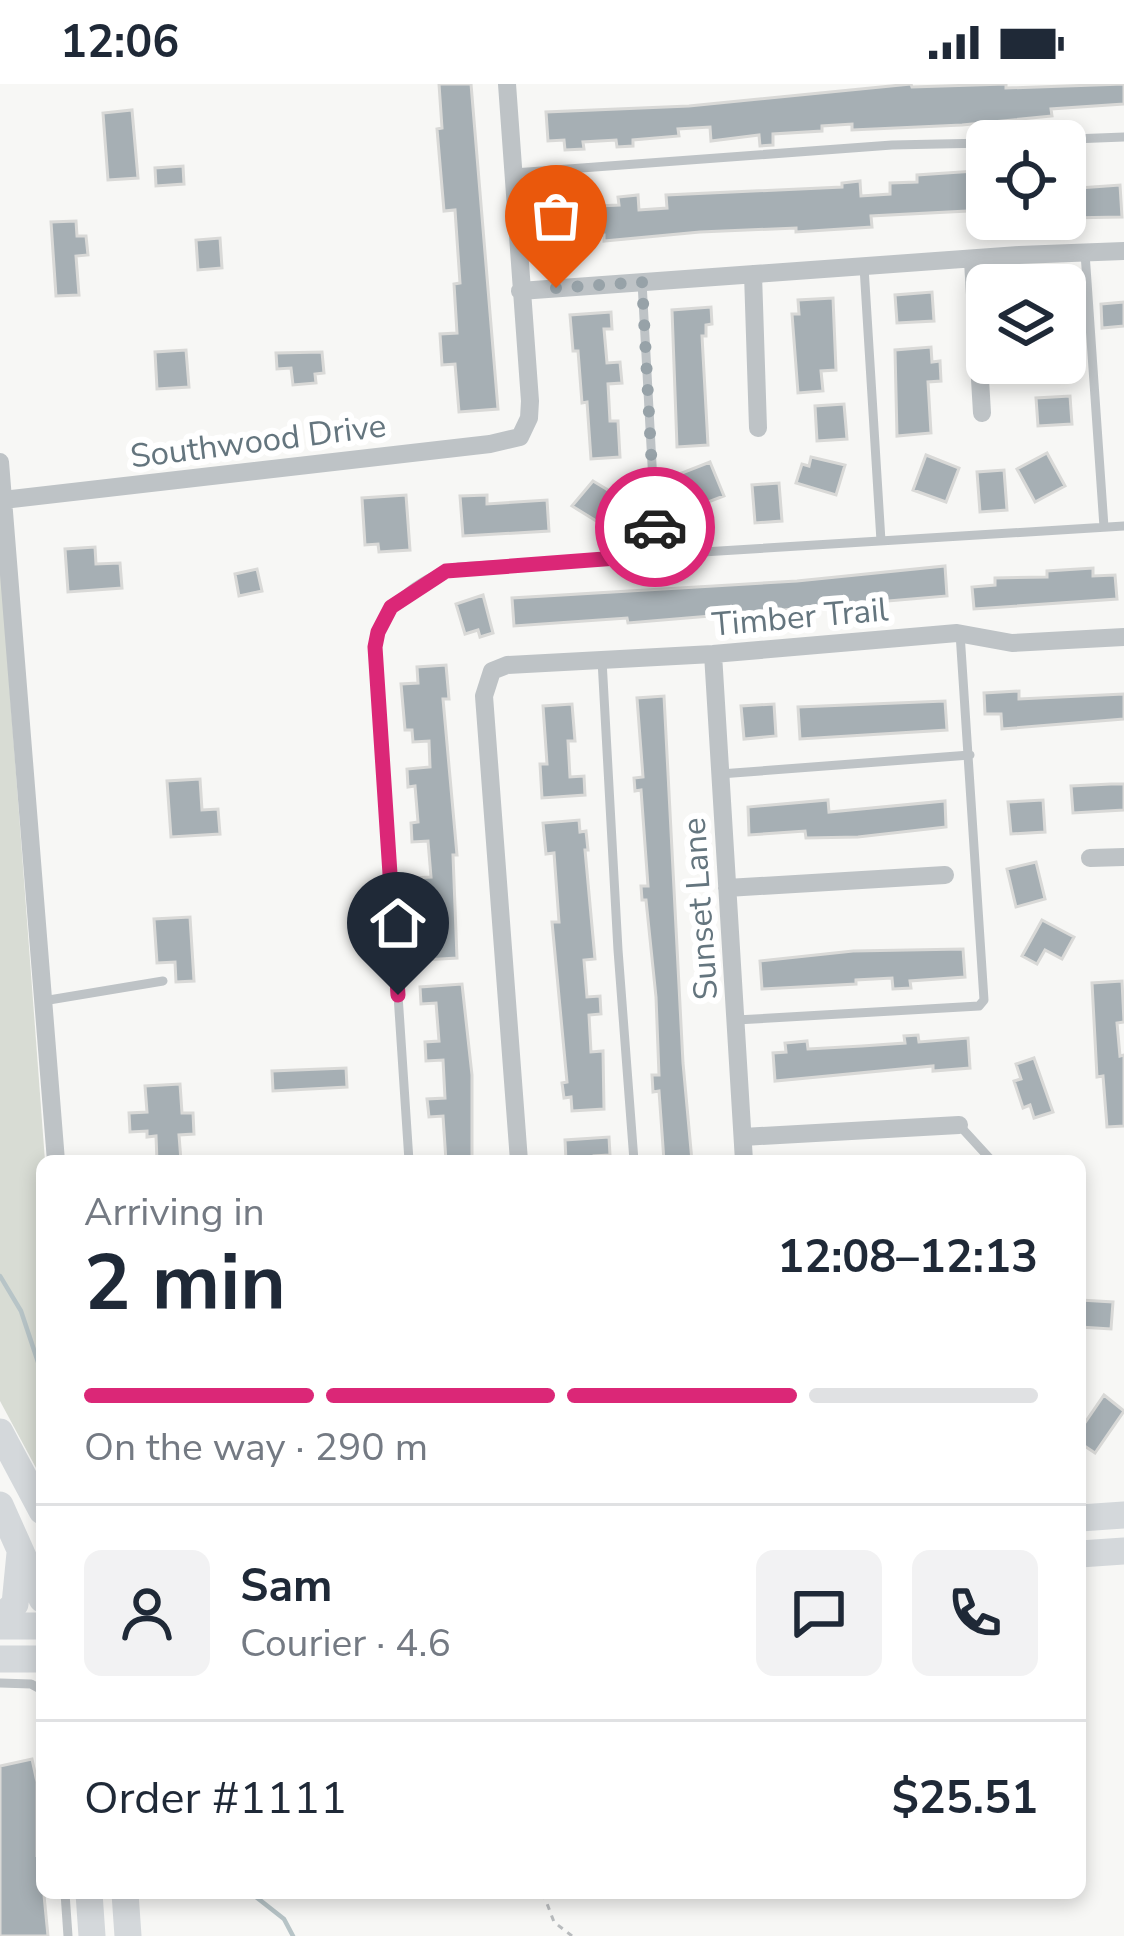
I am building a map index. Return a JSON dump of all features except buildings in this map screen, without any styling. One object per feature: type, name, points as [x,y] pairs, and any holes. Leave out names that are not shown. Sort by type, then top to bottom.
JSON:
[{"type":"main road","points":[[0,1432],[36,1499]]},
{"type":"main road","points":[[0,1505],[36,1584]]},
{"type":"main road","points":[[1086,1518],[1124,1515]]},
{"type":"main road","points":[[0,1622],[15,1604],[20,1586],[19,1543]]},
{"type":"main road","points":[[1086,1554],[1124,1551]]},
{"type":"main road","points":[[0,1622],[36,1625]]},
{"type":"main road","points":[[0,1659],[36,1659]]},
{"type":"main road","points":[[89,1899],[92,1936]]},
{"type":"main road","points":[[125,1899],[128,1936]]},
{"type":"street","points":[[507,84],[520,291],[1124,251]]},
{"type":"street","points":[[973,261],[982,413]]},
{"type":"street","points":[[753,274],[758,428]]},
{"type":"street","name":"Southwood Drive","points":[[3,500],[520,437],[530,401],[520,291]]},
{"type":"street","points":[[0,462],[56,1155]]},
{"type":"street","name":"Timber Trail","points":[[519,1155],[484,696],[492,671],[506,665],[960,633],[1012,643],[1124,637]]},
{"type":"street","name":"Sunset Lane","points":[[712,654],[744,1155]]},
{"type":"street","points":[[1090,858],[1124,857]]},
{"type":"street","points":[[727,888],[945,874]]},
{"type":"street","points":[[743,1137],[959,1125]]},
{"type":"lane","points":[[1086,138],[1124,137]]},
{"type":"lane","points":[[513,173],[966,143]]},
{"type":"lane","points":[[1085,253],[1104,527]]},
{"type":"lane","points":[[864,268],[881,541]]},
{"type":"lane","points":[[642,282],[657,555]]},
{"type":"lane","points":[[409,1155],[376,662],[378,632],[401,597],[458,567],[1124,526]]},
{"type":"lane","points":[[736,1020],[980,1006],[984,1000],[960,633]]},
{"type":"lane","points":[[602,660],[634,1155]]},
{"type":"lane","points":[[720,774],[970,754]]},
{"type":"lane","points":[[44,1001],[163,981]]},
{"type":"lane","points":[[959,1125],[986,1155]]},
{"type":"lane","points":[[0,1683],[36,1687]]},
{"type":"lane","points":[[65,1899],[68,1936]]},
{"type":"path","points":[[545,1899],[554,1922],[572,1936]]},
{"type":"shaded area","points":[[0,559],[45,1155],[36,1155],[36,1468],[0,1401]]},
{"type":"waterway","points":[[0,1276],[21,1311],[36,1356]]},
{"type":"waterway","points":[[259,1899],[284,1919],[293,1936]]},
{"type":"way so far","points":[[556,288],[642,282],[655,527]]},
{"type":"route","points":[[398,995],[375,647],[383,619],[401,597],[458,567],[657,555],[655,527]]}]
